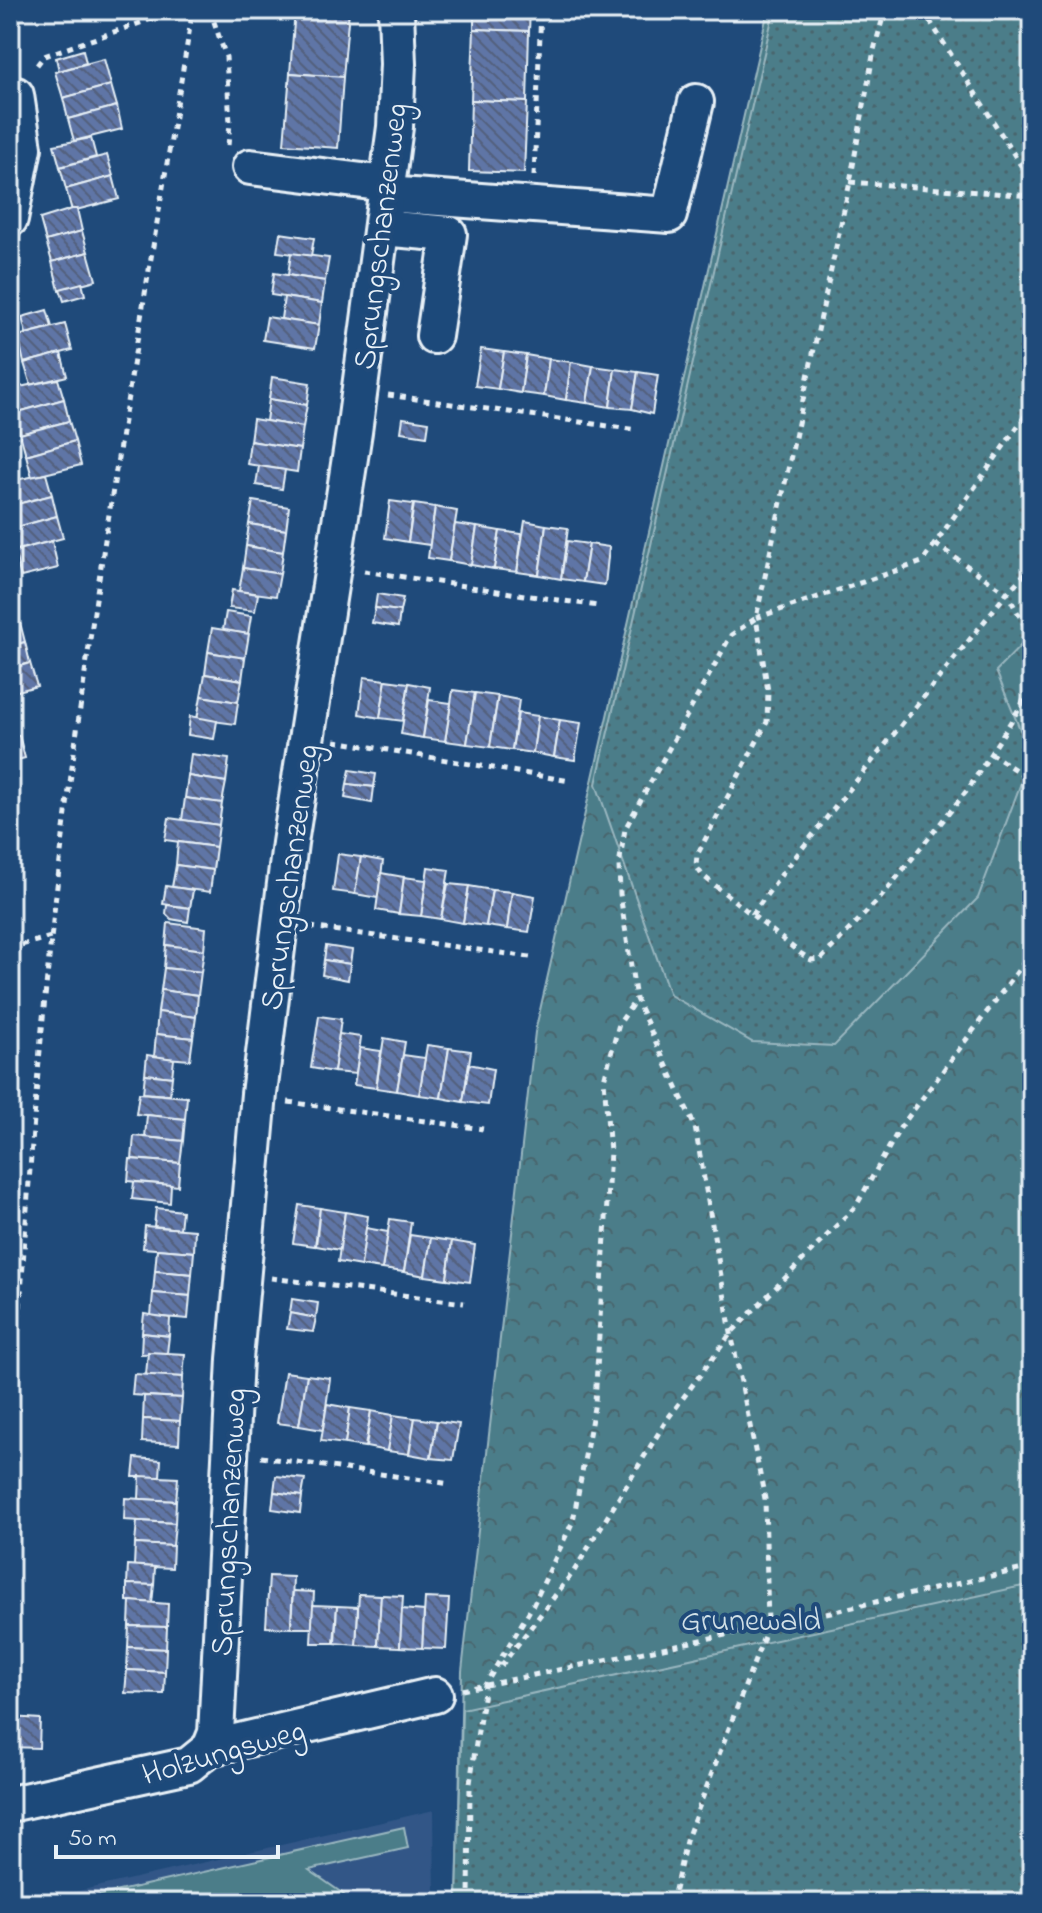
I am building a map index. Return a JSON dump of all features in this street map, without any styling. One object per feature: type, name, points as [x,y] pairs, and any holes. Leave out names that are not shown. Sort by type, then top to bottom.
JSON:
[{"type":"street","name":"Sprungschanzenweg","points":[[210,1748],[216,1733],[235,1359],[259,1094],[290,843],[354,432],[395,127],[398,64],[396,10]]},
{"type":"street","points":[[10,219],[24,148],[16,95]]},
{"type":"street","points":[[239,160],[387,189],[512,204],[669,215],[696,102]]},
{"type":"street","points":[[382,228],[449,234],[434,336]]},
{"type":"street","name":"Holzungsweg","points":[[10,1804],[189,1765],[210,1748],[435,1695]]},
{"type":"path","points":[[10,1475],[24,1219],[51,937],[96,590],[191,21],[181,10],[44,56],[37,65]]},
{"type":"path","points":[[210,10],[226,57],[230,123],[239,160]]},
{"type":"path","points":[[512,204],[516,192],[533,187],[541,10]]},
{"type":"path","points":[[885,10],[874,50],[850,182],[756,618],[768,691],[767,722],[697,855],[696,866],[702,875],[811,960],[821,959],[881,897],[969,788],[1022,704],[1032,668]]},
{"type":"path","points":[[923,10],[1032,183]]},
{"type":"path","points":[[850,182],[1032,196]]},
{"type":"path","points":[[379,394],[637,430]]},
{"type":"path","points":[[672,1903],[686,1841],[768,1626],[765,1499],[731,1333],[695,1127],[636,999],[619,879],[625,829],[731,635],[756,618],[922,562],[1032,406]]},
{"type":"path","points":[[935,544],[1007,593],[1032,639]]},
{"type":"path","points":[[752,915],[1007,593],[1032,566]]},
{"type":"path","points":[[351,569],[598,606]]},
{"type":"path","points":[[326,739],[570,781]]},
{"type":"path","points":[[990,753],[1032,781]]},
{"type":"path","points":[[301,926],[530,957]]},
{"type":"path","points":[[10,948],[51,937]]},
{"type":"path","points":[[485,1685],[574,1571],[666,1421],[731,1333],[856,1206],[900,1128],[1032,952]]},
{"type":"path","points":[[469,1903],[470,1783],[485,1685],[533,1605],[573,1521],[595,1402],[610,1152],[604,1080],[619,1024],[636,999]]},
{"type":"path","points":[[280,1101],[483,1129]]},
{"type":"path","points":[[262,1277],[464,1303]]},
{"type":"path","points":[[248,1455],[451,1484]]},
{"type":"path","points":[[435,1695],[1032,1567]]},
{"type":"shaded area","points":[[434,1810],[435,1903],[26,1903],[404,1817]]},
{"type":"green space","name":"Grunewald","points":[[768,10],[1032,10],[1032,1903],[457,1903],[462,1671],[535,1032]]},
{"type":"green space","points":[[774,10],[1032,10],[1032,634],[996,671],[1031,756],[978,898],[834,1046],[752,1042],[670,995],[596,784]]},
{"type":"green space","points":[[1032,1584],[1032,1903],[457,1903],[462,1709]]},
{"type":"green space","points":[[404,1827],[408,1848],[309,1870],[351,1903],[65,1903]]},
{"type":"building","points":[[295,10],[349,10],[343,77],[290,73]]},
{"type":"building","points":[[474,10],[530,10],[529,31],[474,29]]},
{"type":"building","points":[[474,29],[529,31],[527,102],[471,100]]},
{"type":"building","points":[[83,50],[86,63],[59,71],[56,58]]},
{"type":"building","points":[[104,59],[111,85],[63,98],[55,72]]},
{"type":"building","points":[[290,73],[343,77],[338,148],[284,144]]},
{"type":"building","points":[[111,85],[117,106],[68,119],[63,98]]},
{"type":"building","points":[[471,100],[527,102],[524,173],[469,171]]},
{"type":"building","points":[[117,106],[122,129],[74,141],[68,119]]},
{"type":"building","points":[[91,138],[96,157],[60,167],[54,145]]},
{"type":"building","points":[[107,155],[113,176],[66,189],[60,167]]},
{"type":"building","points":[[113,176],[119,199],[72,211],[66,189]]},
{"type":"building","points":[[77,209],[82,231],[46,241],[40,219]]},
{"type":"building","points":[[82,231],[88,252],[52,262],[46,241]]},
{"type":"building","points":[[280,233],[314,238],[311,256],[277,252]]},
{"type":"building","points":[[88,252],[96,280],[59,290],[52,262]]},
{"type":"building","points":[[291,253],[329,258],[325,281],[288,275]]},
{"type":"building","points":[[274,273],[325,281],[322,303],[271,295]]},
{"type":"building","points":[[82,283],[85,295],[64,301],[60,289]]},
{"type":"building","points":[[284,297],[322,303],[319,325],[281,319]]},
{"type":"building","points":[[47,310],[52,327],[26,334],[22,317]]},
{"type":"building","points":[[267,317],[319,325],[315,348],[263,340]]},
{"type":"building","points":[[65,324],[72,350],[24,363],[18,336]]},
{"type":"building","points":[[481,349],[504,352],[498,389],[475,386]]},
{"type":"building","points":[[504,352],[526,355],[521,393],[498,389]]},
{"type":"building","points":[[61,353],[67,376],[31,385],[24,363]]},
{"type":"building","points":[[526,355],[549,359],[544,396],[521,393]]},
{"type":"building","points":[[549,359],[571,362],[566,400],[544,396]]},
{"type":"building","points":[[571,362],[593,366],[587,403],[566,400]]},
{"type":"building","points":[[593,366],[615,369],[610,407],[587,403]]},
{"type":"building","points":[[615,369],[638,372],[632,409],[610,407]]},
{"type":"building","points":[[638,372],[658,375],[652,414],[632,409]]},
{"type":"building","points":[[272,377],[310,383],[307,405],[269,399]]},
{"type":"building","points":[[58,379],[64,399],[15,413],[10,389]]},
{"type":"building","points":[[64,399],[69,421],[20,434],[15,413]]},
{"type":"building","points":[[269,399],[307,405],[303,427],[266,421]]},
{"type":"building","points":[[403,418],[429,422],[427,436],[401,432]]},
{"type":"building","points":[[253,419],[303,427],[300,449],[250,441]]},
{"type":"building","points":[[69,421],[75,441],[26,455],[20,434]]},
{"type":"building","points":[[75,441],[81,465],[32,477],[26,455]]},
{"type":"building","points":[[250,441],[300,449],[297,472],[247,464]]},
{"type":"building","points":[[259,466],[285,470],[282,489],[256,485]]},
{"type":"building","points":[[46,474],[52,495],[10,506],[10,481]]},
{"type":"building","points":[[52,495],[57,516],[10,529],[10,506]]},
{"type":"building","points":[[253,501],[289,507],[286,530],[249,524]]},
{"type":"building","points":[[390,501],[413,504],[408,542],[385,538]]},
{"type":"building","points":[[414,504],[435,507],[430,545],[408,542]]},
{"type":"building","points":[[435,507],[457,511],[449,561],[428,558]]},
{"type":"building","points":[[57,516],[63,538],[14,551],[10,529]]},
{"type":"building","points":[[525,521],[546,525],[539,575],[517,572]]},
{"type":"building","points":[[249,524],[286,530],[283,552],[246,546]]},
{"type":"building","points":[[455,524],[477,527],[471,565],[449,561]]},
{"type":"building","points":[[546,525],[568,528],[561,579],[539,575]]},
{"type":"building","points":[[477,527],[500,531],[494,569],[471,565]]},
{"type":"building","points":[[500,531],[522,534],[517,572],[494,569]]},
{"type":"building","points":[[52,541],[58,568],[21,577],[14,551]]},
{"type":"building","points":[[567,541],[589,544],[583,582],[561,579]]},
{"type":"building","points":[[589,544],[609,547],[605,585],[583,582]]},
{"type":"building","points":[[246,546],[283,552],[280,574],[243,568]]},
{"type":"building","points":[[243,568],[280,574],[276,596],[239,591]]},
{"type":"building","points":[[232,590],[258,594],[255,611],[229,608]]},
{"type":"building","points":[[377,594],[403,598],[400,611],[375,608]]},
{"type":"building","points":[[375,608],[400,611],[398,627],[372,623]]},
{"type":"building","points":[[226,612],[251,616],[248,634],[223,630]]},
{"type":"building","points":[[18,615],[25,642],[10,646],[10,618]]},
{"type":"building","points":[[212,628],[249,634],[245,658],[208,652]]},
{"type":"building","points":[[25,642],[30,663],[10,669],[10,646]]},
{"type":"building","points":[[208,652],[245,658],[242,680],[205,674]]},
{"type":"building","points":[[30,663],[37,686],[10,693],[10,669]]},
{"type":"building","points":[[205,674],[242,680],[238,702],[201,696]]},
{"type":"building","points":[[364,677],[386,680],[380,718],[359,714]]},
{"type":"building","points":[[386,680],[409,683],[403,721],[380,718]]},
{"type":"building","points":[[409,683],[430,687],[423,738],[401,734]]},
{"type":"building","points":[[453,690],[475,693],[467,744],[445,741]]},
{"type":"building","points":[[475,693],[498,696],[490,747],[467,744]]},
{"type":"building","points":[[201,696],[238,702],[235,724],[197,719]]},
{"type":"building","points":[[498,696],[519,700],[512,750],[490,747]]},
{"type":"building","points":[[429,700],[451,703],[445,741],[423,738]]},
{"type":"building","points":[[518,713],[538,716],[533,753],[512,750]]},
{"type":"building","points":[[190,716],[217,721],[214,739],[188,735]]},
{"type":"building","points":[[538,716],[560,720],[554,757],[533,753]]},
{"type":"building","points":[[560,720],[581,723],[575,760],[554,757]]},
{"type":"building","points":[[19,735],[25,758],[10,762],[10,738]]},
{"type":"building","points":[[191,754],[229,759],[226,782],[188,776]]},
{"type":"building","points":[[350,770],[376,774],[374,787],[347,784]]},
{"type":"building","points":[[188,776],[226,782],[222,803],[185,798]]},
{"type":"building","points":[[347,784],[374,787],[372,803],[345,798]]},
{"type":"building","points":[[185,798],[222,803],[219,825],[182,820]]},
{"type":"building","points":[[10,807],[17,830],[10,832]]},
{"type":"building","points":[[169,818],[219,825],[216,847],[165,840]]},
{"type":"building","points":[[178,842],[216,847],[213,870],[176,865]]},
{"type":"building","points":[[338,854],[361,857],[355,894],[333,891]]},
{"type":"building","points":[[361,857],[383,861],[378,898],[355,894]]},
{"type":"building","points":[[176,865],[213,870],[210,892],[172,887]]},
{"type":"building","points":[[428,867],[449,870],[441,919],[421,916]]},
{"type":"building","points":[[381,873],[404,877],[399,914],[376,910]]},
{"type":"building","points":[[404,877],[426,880],[421,916],[399,914]]},
{"type":"building","points":[[448,884],[469,886],[463,923],[441,919]]},
{"type":"building","points":[[166,886],[193,890],[190,908],[163,904]]},
{"type":"building","points":[[469,886],[492,890],[486,926],[463,923]]},
{"type":"building","points":[[492,890],[512,892],[507,929],[486,926]]},
{"type":"building","points":[[512,892],[535,896],[529,932],[507,929]]},
{"type":"building","points":[[167,905],[190,908],[188,922],[171,919],[166,914]]},
{"type":"building","points":[[168,923],[206,928],[204,950],[166,945]]},
{"type":"building","points":[[166,945],[204,950],[201,972],[164,968]]},
{"type":"building","points":[[326,946],[352,950],[350,964],[324,960]]},
{"type":"building","points":[[324,960],[350,964],[348,980],[322,975]]},
{"type":"building","points":[[164,968],[201,972],[198,995],[161,990]]},
{"type":"building","points":[[161,990],[198,995],[196,1017],[158,1012]]},
{"type":"building","points":[[158,1012],[196,1017],[193,1038],[156,1034]]},
{"type":"building","points":[[319,1016],[341,1019],[334,1072],[311,1068]]},
{"type":"building","points":[[156,1034],[193,1038],[190,1060],[154,1057]]},
{"type":"building","points":[[339,1034],[361,1037],[356,1074],[334,1072]]},
{"type":"building","points":[[384,1038],[405,1042],[397,1091],[376,1088]]},
{"type":"building","points":[[427,1045],[449,1048],[441,1098],[419,1095]]},
{"type":"building","points":[[360,1048],[381,1051],[376,1088],[354,1085]]},
{"type":"building","points":[[449,1048],[471,1051],[463,1102],[441,1098]]},
{"type":"building","points":[[147,1055],[174,1059],[172,1077],[145,1074]]},
{"type":"building","points":[[403,1055],[425,1058],[419,1095],[397,1091]]},
{"type":"building","points":[[469,1064],[493,1069],[488,1105],[463,1102]]},
{"type":"building","points":[[145,1074],[172,1077],[170,1095],[143,1093]]},
{"type":"building","points":[[139,1093],[187,1097],[185,1119],[136,1114]]},
{"type":"building","points":[[147,1115],[185,1119],[183,1141],[145,1137]]},
{"type":"building","points":[[134,1136],[183,1141],[180,1163],[132,1159]]},
{"type":"building","points":[[130,1159],[180,1163],[178,1186],[128,1181]]},
{"type":"building","points":[[134,1182],[171,1185],[170,1203],[132,1199]]},
{"type":"building","points":[[299,1205],[320,1208],[315,1246],[293,1243]]},
{"type":"building","points":[[156,1208],[182,1211],[180,1229],[154,1226]]},
{"type":"building","points":[[320,1208],[345,1212],[340,1250],[316,1246]]},
{"type":"building","points":[[345,1212],[368,1216],[361,1266],[338,1262]]},
{"type":"building","points":[[390,1219],[411,1222],[404,1272],[382,1269]]},
{"type":"building","points":[[145,1226],[195,1230],[194,1252],[143,1248]]},
{"type":"building","points":[[366,1228],[388,1232],[382,1269],[361,1266]]},
{"type":"building","points":[[410,1235],[431,1238],[425,1276],[404,1272]]},
{"type":"building","points":[[431,1238],[452,1241],[447,1279],[425,1276]]},
{"type":"building","points":[[452,1241],[475,1245],[470,1282],[447,1279]]},
{"type":"building","points":[[157,1249],[194,1252],[192,1274],[155,1271]]},
{"type":"building","points":[[155,1271],[192,1274],[190,1296],[153,1293]]},
{"type":"building","points":[[153,1293],[190,1296],[188,1319],[151,1316]]},
{"type":"building","points":[[292,1299],[318,1303],[316,1318],[290,1313]]},
{"type":"building","points":[[290,1313],[316,1318],[313,1332],[287,1329]]},
{"type":"building","points":[[144,1314],[170,1318],[169,1336],[142,1333]]},
{"type":"building","points":[[142,1333],[169,1336],[167,1353],[141,1354]]},
{"type":"building","points":[[148,1352],[185,1354],[183,1377],[146,1375]]},
{"type":"building","points":[[285,1372],[307,1375],[299,1426],[277,1423]]},
{"type":"building","points":[[134,1374],[183,1377],[182,1398],[132,1395]]},
{"type":"building","points":[[307,1375],[330,1378],[323,1430],[299,1426]]},
{"type":"building","points":[[144,1396],[182,1398],[180,1421],[143,1419]]},
{"type":"building","points":[[327,1404],[350,1408],[345,1444],[321,1441]]},
{"type":"building","points":[[350,1408],[371,1411],[365,1447],[345,1444]]},
{"type":"building","points":[[371,1411],[393,1415],[387,1451],[366,1447]]},
{"type":"building","points":[[393,1415],[415,1418],[409,1454],[387,1451]]},
{"type":"building","points":[[415,1418],[437,1421],[431,1458],[409,1454]]},
{"type":"building","points":[[143,1419],[180,1421],[179,1444],[142,1442]]},
{"type":"building","points":[[437,1421],[459,1424],[453,1460],[431,1458]]},
{"type":"building","points":[[135,1458],[161,1460],[160,1477],[133,1477]]},
{"type":"building","points":[[140,1476],[178,1478],[176,1501],[139,1499]]},
{"type":"building","points":[[276,1476],[305,1479],[302,1496],[274,1492]]},
{"type":"building","points":[[274,1492],[302,1496],[300,1513],[272,1509]]},
{"type":"building","points":[[125,1498],[176,1501],[175,1523],[124,1520]]},
{"type":"building","points":[[137,1521],[175,1523],[173,1546],[135,1544]]},
{"type":"building","points":[[135,1544],[173,1546],[172,1568],[134,1566]]},
{"type":"building","points":[[128,1565],[155,1567],[154,1585],[127,1584]]},
{"type":"building","points":[[269,1576],[293,1577],[291,1628],[266,1627]]},
{"type":"building","points":[[127,1584],[154,1585],[152,1603],[127,1601]]},
{"type":"building","points":[[293,1591],[314,1592],[312,1628],[291,1628]]},
{"type":"building","points":[[359,1594],[381,1595],[378,1646],[356,1645]]},
{"type":"building","points":[[381,1595],[403,1596],[400,1647],[378,1646]]},
{"type":"building","points":[[425,1598],[449,1599],[446,1649],[422,1648]]},
{"type":"building","points":[[130,1601],[168,1604],[167,1627],[129,1626]]},
{"type":"building","points":[[313,1605],[337,1606],[334,1643],[311,1643]]},
{"type":"building","points":[[337,1606],[358,1607],[356,1645],[335,1643]]},
{"type":"building","points":[[402,1609],[424,1611],[422,1648],[400,1647]]},
{"type":"building","points":[[129,1626],[167,1627],[166,1649],[128,1647]]},
{"type":"building","points":[[128,1647],[166,1649],[165,1672],[127,1670]]},
{"type":"building","points":[[127,1670],[165,1672],[164,1694],[125,1693]]},
{"type":"building","points":[[12,1717],[40,1719],[39,1748],[11,1747]]}]
